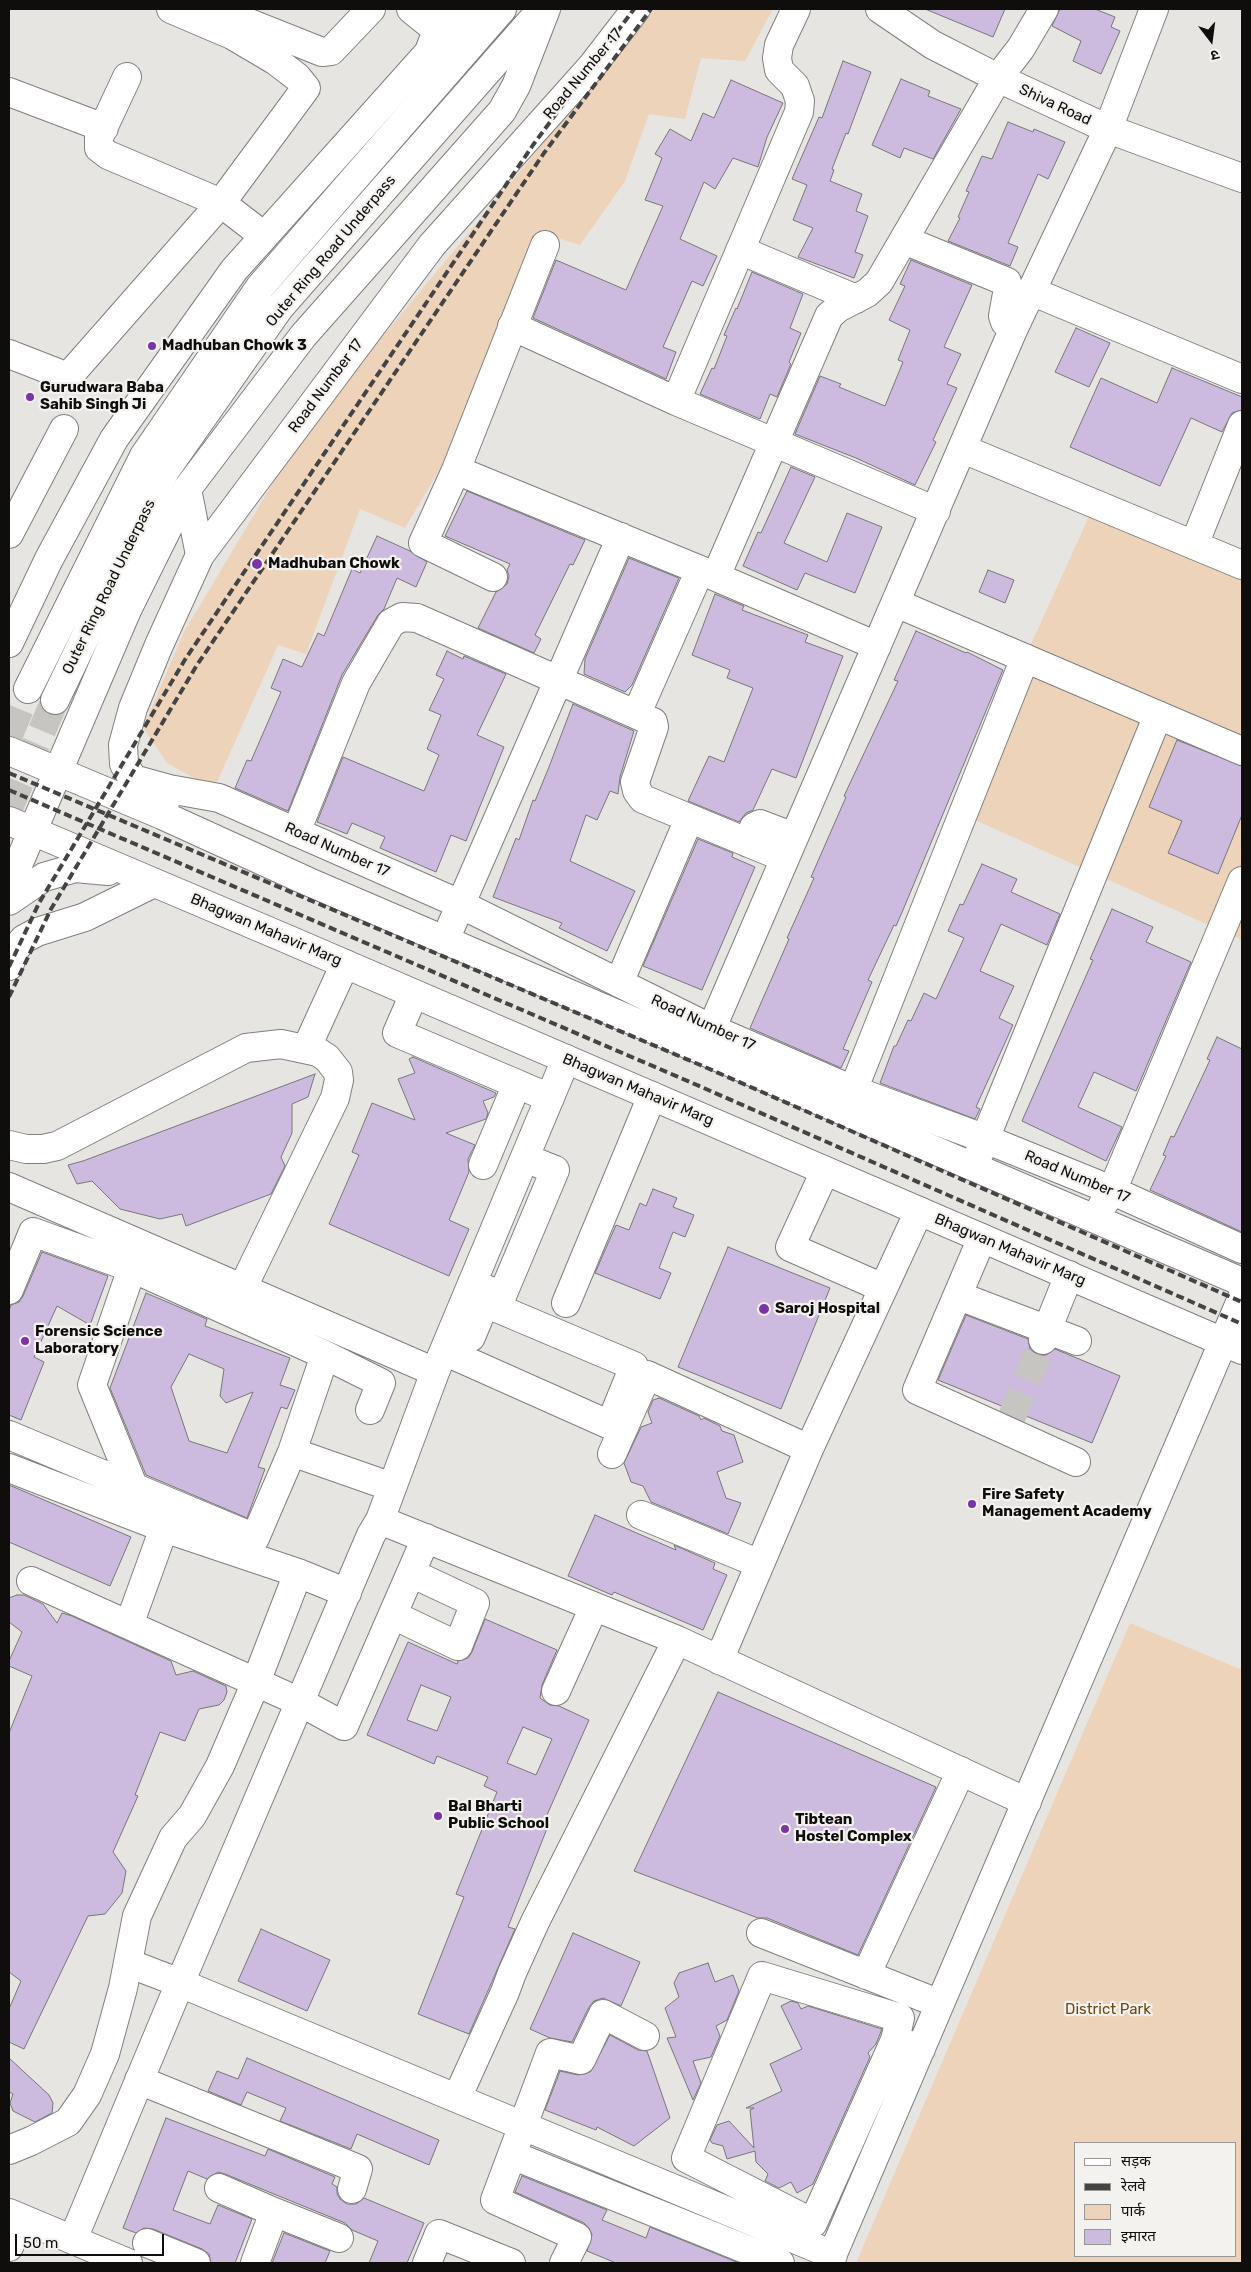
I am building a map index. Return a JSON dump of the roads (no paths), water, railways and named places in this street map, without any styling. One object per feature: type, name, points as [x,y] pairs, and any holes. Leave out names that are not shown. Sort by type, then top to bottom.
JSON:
[{"type":"main road","points":[[9,354],[68,377],[221,203],[306,88],[292,73],[276,61],[232,36],[171,9]]},
{"type":"main road","points":[[214,9],[322,52],[331,51],[372,9]]},
{"type":"main road","points":[[411,9],[439,30]]},
{"type":"main road","points":[[10,641],[49,559],[114,439],[234,270],[439,30],[480,9]]},
{"type":"main road","name":"Outer Ring Road Underpass","points":[[28,689],[144,456],[260,287],[502,9]]},
{"type":"main road","name":"Outer Ring Road Underpass","points":[[55,700],[165,471],[269,322],[287,299],[542,9]]},
{"type":"main road","points":[[9,886],[21,826],[58,772],[127,610],[187,489],[304,336],[502,111],[516,86],[546,9]]},
{"type":"main road","name":"Road Number 17","points":[[636,9],[592,66],[432,245],[200,556],[140,690],[125,731],[123,745],[124,764],[133,779],[169,789],[219,798],[460,904],[619,983],[706,1039]]},
{"type":"main road","points":[[676,401],[800,112],[800,101],[795,86],[779,70],[777,58],[779,45],[796,9]]},
{"type":"main road","name":"Shiva Road","points":[[880,9],[933,44],[998,78],[1108,129],[1242,178]]},
{"type":"main road","points":[[637,713],[774,441],[829,316],[838,308],[868,293],[879,282],[998,78],[1030,33],[1044,9]]},
{"type":"main road","points":[[706,1039],[1013,330],[1108,129],[1154,9]]},
{"type":"main road","points":[[127,77],[99,137],[99,148],[108,156],[221,203],[264,236]]},
{"type":"main road","points":[[9,92],[104,128]]},
{"type":"main road","points":[[904,240],[1006,282],[1008,288],[1003,316],[1013,330]]},
{"type":"main road","points":[[493,577],[423,543],[456,470],[544,245]]},
{"type":"main road","points":[[740,250],[856,299]]},
{"type":"main road","points":[[1031,291],[1242,379]]},
{"type":"main road","points":[[512,326],[676,401],[936,511]]},
{"type":"main road","points":[[1194,545],[1242,426]]},
{"type":"main road","points":[[9,534],[64,429]]},
{"type":"main road","points":[[963,449],[1242,564]]},
{"type":"main road","points":[[456,470],[708,573],[877,646]]},
{"type":"main road","points":[[187,489],[200,556]]},
{"type":"main road","points":[[445,940],[621,537]]},
{"type":"main road","points":[[896,603],[1242,750]]},
{"type":"main road","points":[[296,832],[356,683],[391,623],[402,617],[417,618],[637,713],[653,722],[654,727],[634,782],[636,791],[643,798],[748,843],[789,847]]},
{"type":"main road","points":[[849,1101],[1025,658]]},
{"type":"main road","points":[[974,1167],[984,1138],[1158,714]]},
{"type":"main road","points":[[9,751],[162,815],[309,882],[445,940],[706,1039],[849,1101],[974,1167],[1242,1282]]},
{"type":"main road","points":[[162,815],[169,789]]},
{"type":"main road","points":[[619,983],[689,819]]},
{"type":"main road","name":"Bhagwan Mahavir Marg","points":[[21,826],[1233,1346]]},
{"type":"main road","points":[[9,901],[44,878],[75,868],[130,872]]},
{"type":"main road","points":[[1094,1219],[1112,1191],[1242,881]]},
{"type":"main road","points":[[9,966],[15,949],[24,939],[37,932],[85,917],[154,883]]},
{"type":"main road","points":[[306,1049],[345,964]]},
{"type":"main road","points":[[414,994],[397,1033],[550,1098]]},
{"type":"main road","points":[[9,1145],[26,1149],[43,1149],[57,1146],[246,1048],[281,1044],[318,1052],[327,1058],[338,1072],[340,1080],[335,1098],[242,1289]]},
{"type":"main road","points":[[73,2239],[180,1983],[447,1361],[472,1283],[566,1059]]},
{"type":"main road","points":[[484,1165],[518,1084]]},
{"type":"main road","points":[[566,1303],[652,1096]]},
{"type":"main road","name":"Road Number 17","points":[[849,1101],[984,1138],[1112,1191],[1242,1249]]},
{"type":"main road","points":[[825,1171],[790,1247],[883,1288]]},
{"type":"main road","points":[[9,1187],[242,1289],[447,1361],[610,1425],[634,1366],[485,1303],[447,1361]]},
{"type":"main road","points":[[718,1660],[809,1449],[919,1211]]},
{"type":"main road","points":[[9,1290],[33,1232],[132,1268],[325,1355],[381,1383],[370,1410]]},
{"type":"main road","points":[[982,1238],[917,1390],[1009,1424],[1076,1462]]},
{"type":"main road","points":[[132,1268],[92,1385],[134,1488]]},
{"type":"main road","points":[[1046,1335],[1069,1275]]},
{"type":"main road","points":[[958,1296],[1046,1335],[1077,1341]]},
{"type":"main road","points":[[128,1963],[671,2188],[831,2259],[1027,1802],[1233,1346],[1242,1298]]},
{"type":"main road","points":[[9,1435],[255,1538],[292,1452],[325,1355]]},
{"type":"main road","points":[[612,1454],[647,1375],[809,1449]]},
{"type":"main road","points":[[292,1452],[392,1487]]},
{"type":"main road","points":[[9,1468],[164,1528],[298,1573],[347,1594]]},
{"type":"main road","points":[[641,1515],[760,1564]]},
{"type":"main road","points":[[380,1520],[677,1640],[1027,1802]]},
{"type":"main road","points":[[129,1625],[164,1528]]},
{"type":"main road","points":[[31,1581],[300,1702],[344,1726],[426,1538]]},
{"type":"main road","points":[[9,2150],[68,2122],[87,2095],[105,2054],[128,1963],[137,1916],[174,1838],[192,1816],[220,1766],[256,1682],[298,1573]]},
{"type":"main road","points":[[393,1615],[458,1646],[475,1603],[411,1573]]},
{"type":"main road","points":[[556,1690],[594,1607]]},
{"type":"main road","points":[[457,2098],[535,1922],[677,1640]]},
{"type":"main road","points":[[866,1975],[961,1771]]},
{"type":"main road","points":[[761,1932],[940,2004]]},
{"type":"main road","points":[[671,2188],[686,2158],[762,1976],[900,2018],[896,2040],[813,2223],[686,2158]]},
{"type":"main road","points":[[564,2263],[577,2237],[495,2200],[550,2053],[581,2060],[603,2014],[644,2036]]},
{"type":"main road","points":[[896,2040],[921,2050]]},
{"type":"main road","points":[[139,2080],[358,2169],[352,2189]]},
{"type":"main road","points":[[512,2155],[780,2263]]},
{"type":"main road","points":[[220,2188],[340,2238]]},
{"type":"main road","points":[[255,2263],[274,2212]]},
{"type":"main road","points":[[9,2247],[15,2215],[126,2263]]},
{"type":"main road","points":[[427,2263],[439,2234],[511,2263]]},
{"type":"main road","points":[[147,2243],[196,2263]]},
{"type":"tunnel","points":[[9,735],[28,689]]},
{"type":"tunnel","points":[[9,808],[55,700]]},
{"type":"tunnel","points":[[1011,1419],[1043,1340]]},
{"type":"railway","points":[[9,967],[39,903],[186,658],[533,145],[634,9]]},
{"type":"railway","points":[[9,997],[51,909],[197,665],[544,153],[651,9]]},
{"type":"railway","points":[[9,773],[698,1064],[1242,1302]]},
{"type":"railway","points":[[9,790],[690,1082],[1242,1324]]},
{"type":"place","name":"Madhuban Chowk 3","points":[[152,346]]},
{"type":"place","name":"Gurudwara Baba Sahib Singh Ji","points":[[30,397]]},
{"type":"place","name":"Madhuban Chowk","points":[[257,564]]},
{"type":"place","name":"Saroj Hospital","points":[[764,1309]]},
{"type":"place","name":"Forensic Science Laboratory","points":[[25,1341]]},
{"type":"place","name":"Fire Safety Management Academy","points":[[972,1504]]},
{"type":"place","name":"Bal Bharti Public School","points":[[438,1816]]},
{"type":"place","name":"Tibtean Hostel Complex","points":[[785,1829]]},
{"type":"park label","name":"District Park","points":[[1108,2010]]}]
